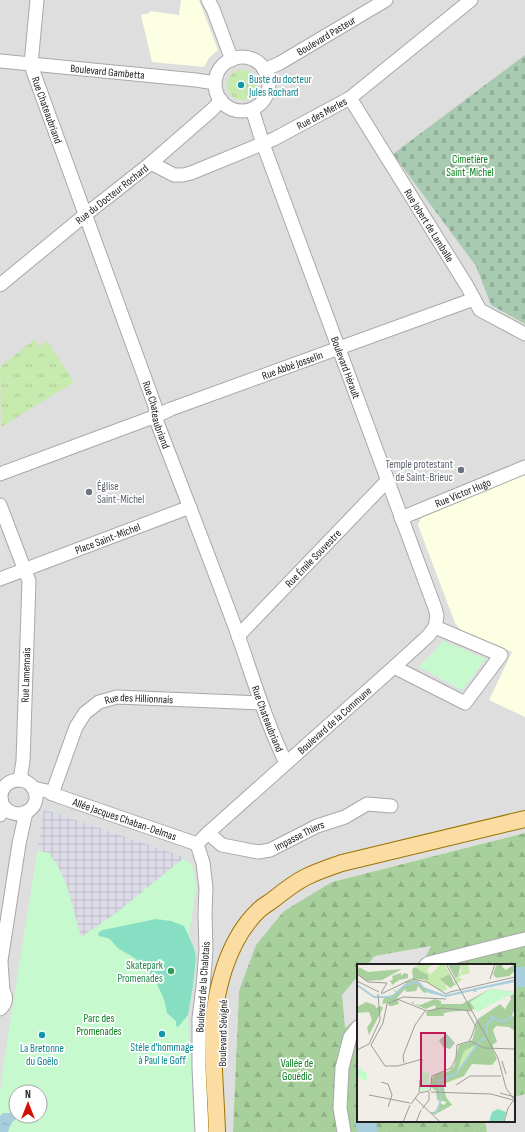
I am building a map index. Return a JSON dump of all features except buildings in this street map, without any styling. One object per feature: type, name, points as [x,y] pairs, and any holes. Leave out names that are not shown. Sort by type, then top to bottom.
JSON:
[{"type":"main road","points":[[217,1132],[213,1035],[217,994],[229,955],[237,939],[259,910],[289,887],[305,877],[342,862],[525,818]]},
{"type":"main road","name":"Boulevard Sévigné","points":[[226,1132],[221,1035],[223,995],[234,957],[242,941],[273,900]]},
{"type":"street","points":[[31,64],[37,0]]},
{"type":"street","points":[[208,0],[213,9],[232,60]]},
{"type":"street","name":"Boulevard Pasteur","points":[[264,70],[386,0]]},
{"type":"street","name":"Rue des Merles","points":[[151,163],[174,176],[183,175],[274,139],[350,98],[471,0]]},
{"type":"street","points":[[244,58],[250,59],[256,61],[264,70],[268,77],[269,85],[267,92],[259,105],[252,109],[244,111],[235,110],[227,106],[217,95],[215,83],[216,76],[225,64],[232,60],[244,58]]},
{"type":"street","name":"Boulevard Gambetta","points":[[0,61],[215,83]]},
{"type":"street","name":"Rue Chateaubriand","points":[[31,64],[155,406],[156,416],[238,636],[261,703],[278,747],[286,763]]},
{"type":"street","name":"Rue Jobert de Lamballe","points":[[350,98],[467,286],[480,310],[525,334]]},
{"type":"street","name":"Rue du Docteur Rochard","points":[[0,285],[151,163],[213,109],[221,100]]},
{"type":"street","name":"Boulevard Hérault","points":[[252,109],[263,144],[435,608],[437,616],[435,627]]},
{"type":"street","name":"Rue Abbé Josselin","points":[[156,416],[171,409],[474,299]]},
{"type":"street","points":[[0,474],[156,416]]},
{"type":"street","name":"Rue Victor Hugo","points":[[401,518],[525,467]]},
{"type":"street","name":"Rue Émile Souvestre","points":[[238,636],[387,481]]},
{"type":"street","points":[[0,505],[26,570]]},
{"type":"street","name":"Place Saint-Michel","points":[[0,579],[190,507]]},
{"type":"street","name":"Rue Lamennais","points":[[5,791],[23,761],[29,581],[26,570]]},
{"type":"street","points":[[394,667],[465,703],[501,655],[435,627]]},
{"type":"street","name":"Boulevard de la Commune","points":[[197,844],[428,636],[435,627]]},
{"type":"street","name":"Rue des Hillionnais","points":[[52,794],[76,727],[85,713],[99,702],[117,697],[261,703]]},
{"type":"street","points":[[35,802],[36,797],[30,784],[5,791],[8,811],[21,813],[33,806],[35,802],[52,794]]},
{"type":"street","name":"Allée Jacques Chaban-Delmas","points":[[33,788],[47,791],[197,844]]},
{"type":"street","name":"Impasse Thiers","points":[[208,833],[222,845],[258,852],[270,850],[317,826],[345,817],[367,804],[391,806]]},
{"type":"street","points":[[0,1009],[4,1006],[6,1000],[6,996],[1,990],[1,965],[19,844],[21,813]]},
{"type":"street","name":"Boulevard de la Chalotais","points":[[197,844],[203,863],[206,888],[206,950],[199,1018],[199,1067],[202,1132]]},
{"type":"street","points":[[429,964],[525,939]]},
{"type":"street","points":[[344,1132],[340,1108],[342,1068],[350,1038],[357,1028]]},
{"type":"shaded area","points":[[0,0],[525,0],[525,833],[332,882],[239,991],[233,1132],[0,1132]]},
{"type":"shaded area","points":[[181,0],[199,0],[218,50],[209,58],[204,67],[152,62],[141,15],[149,13],[150,11],[179,15]]},
{"type":"shaded area","points":[[525,475],[525,717],[489,700],[512,652],[461,630],[455,623],[418,525],[421,518]]},
{"type":"shaded area","points":[[0,537],[8,557],[8,566],[0,569]]},
{"type":"shaded area","points":[[44,809],[185,857],[116,913],[81,937],[67,886],[59,868],[49,853],[37,850]]},
{"type":"shaded area","points":[[431,946],[424,960],[418,964],[368,964],[375,956]]},
{"type":"shaded area","points":[[357,977],[357,1019],[345,1028],[342,995]]},
{"type":"shaded area","points":[[525,1094],[525,1132],[487,1132],[485,1122],[515,1122],[515,1097]]},
{"type":"green space","name":"Cimetière Saint-Michel","points":[[525,55],[525,324],[491,305],[476,266],[393,154]]},
{"type":"green space","points":[[242,70],[253,74],[257,85],[253,96],[242,100],[231,96],[227,85],[231,74]]},
{"type":"green space","points":[[35,339],[40,347],[47,341],[74,382],[1,427],[0,367]]},
{"type":"green space","points":[[443,641],[486,659],[462,690],[419,667]]},
{"type":"green space","name":"Parc des Promenades","points":[[44,809],[185,857],[182,859],[192,864],[196,889],[189,935],[196,957],[188,1015],[194,1132],[0,1132],[0,1091]]},
{"type":"green space","name":"Vallée de Gouédic","points":[[525,833],[525,1094],[515,1097],[515,964],[357,964],[357,1122],[485,1122],[487,1132],[233,1132],[239,991],[256,945],[284,911],[332,882]]},
{"type":"green space","name":"Skatepark Promenades","points":[[156,919],[171,921],[184,926],[194,948],[196,957],[188,1015],[178,1027],[176,1026],[176,1021],[167,1013],[164,1000],[155,980],[142,964],[137,959],[119,949],[109,939],[98,935],[99,932],[103,930]]},
{"type":"water","points":[[3,1113],[8,1113],[8,1124],[11,1124],[8,1132],[0,1132],[0,1116]]},
{"type":"waterway","points":[[515,977],[525,977]]},
{"type":"waterway","points":[[365,1122],[368,1132]]},
{"type":"place","name":"Buste du docteur Jules Rochard","points":[[241,85]]},
{"type":"place","name":"Temple protestant de Saint-Brieuc","points":[[461,470]]},
{"type":"place","name":"Église Saint-Michel","points":[[89,492]]},
{"type":"place","name":"Skatepark Promenades","points":[[171,971]]},
{"type":"place","name":"Stèle d'hommage à Paul le Goff","points":[[162,1034]]},
{"type":"place","name":"La Bretonne du Goëlo","points":[[42,1035]]}]
